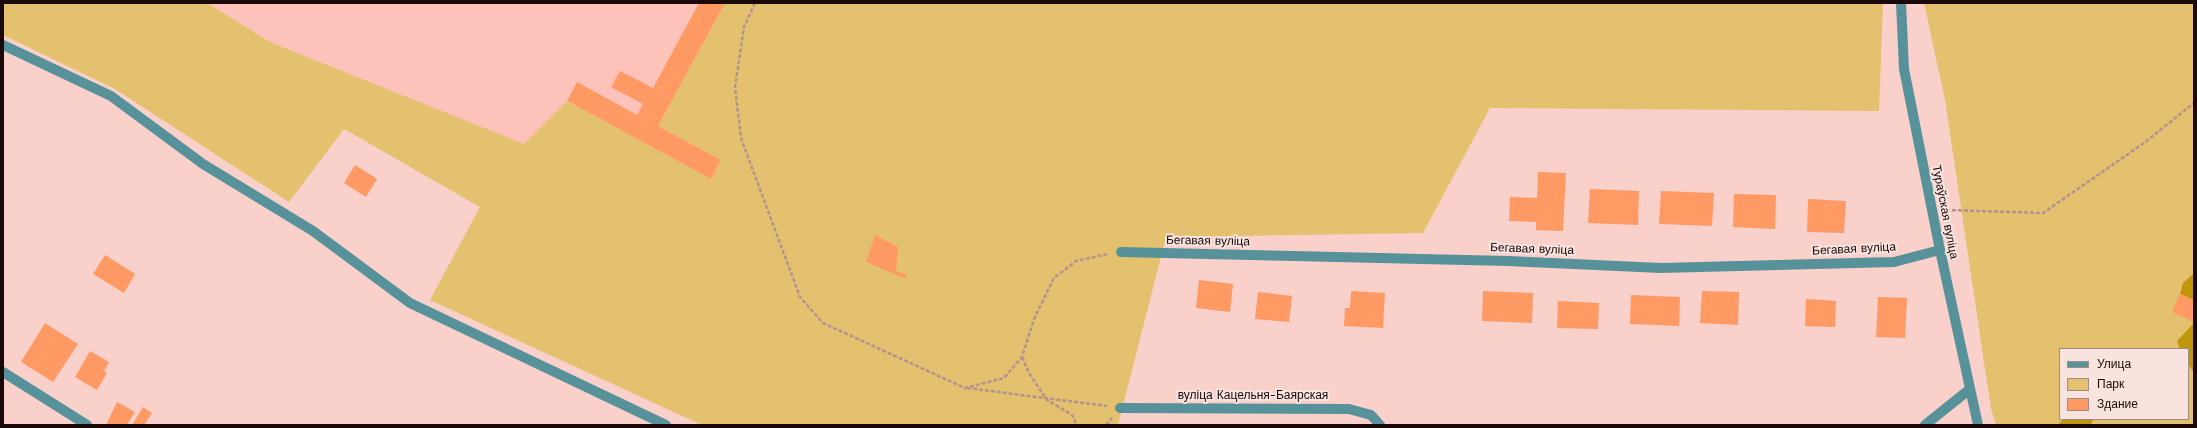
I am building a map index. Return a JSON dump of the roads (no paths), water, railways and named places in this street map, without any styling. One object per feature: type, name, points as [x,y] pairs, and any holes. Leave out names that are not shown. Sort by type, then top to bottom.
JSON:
[{"type":"street","name":"Тураўская вуліца","points":[[1901,3],[1904,69],[1931,210],[1978,425]]},
{"type":"street","points":[[3,45],[111,96],[203,164],[313,231],[410,303],[666,425]]},
{"type":"street","name":"Бегавая вуліца","points":[[1121,252],[1508,261],[1661,268],[1894,262],[1940,250]]},
{"type":"street","points":[[3,372],[87,425]]},
{"type":"street","points":[[1925,425],[1970,390]]},
{"type":"street","name":"вуліца Кацельня-Баярская","points":[[1120,408],[1349,409],[1371,415],[1380,425]]}]
